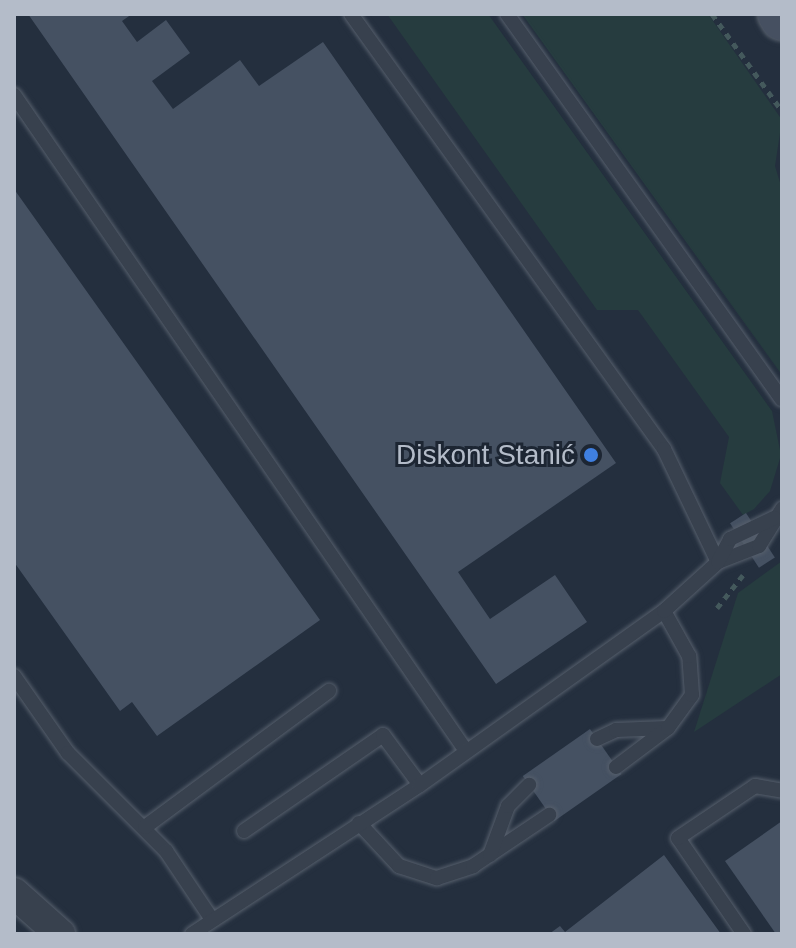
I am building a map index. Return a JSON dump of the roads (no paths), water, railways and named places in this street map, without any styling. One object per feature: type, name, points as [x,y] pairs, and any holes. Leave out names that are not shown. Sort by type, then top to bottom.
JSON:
[{"type":"street","points":[[14,893],[60,934]]},
{"type":"lane","points":[[351,14],[664,449],[718,562]]},
{"type":"lane","points":[[507,14],[782,399]]},
{"type":"lane","points":[[14,95],[466,751]]},
{"type":"lane","points":[[718,562],[759,546],[778,514]]},
{"type":"lane","points":[[192,934],[211,918],[420,785],[664,611],[718,562],[730,539],[778,514]]},
{"type":"lane","points":[[616,767],[668,728],[692,695],[694,673],[664,611]]},
{"type":"lane","points":[[14,676],[68,753],[145,827],[211,918]]},
{"type":"lane","points":[[145,827],[329,691]]},
{"type":"lane","points":[[597,739],[616,730],[668,728]]},
{"type":"lane","points":[[244,831],[383,735],[420,785]]},
{"type":"lane","points":[[490,855],[508,806],[529,785]]},
{"type":"lane","points":[[744,934],[678,838],[755,786],[782,791]]},
{"type":"lane","points":[[359,823],[417,876],[456,874],[549,815]]},
{"type":"place","name":"Diskont Stanić","points":[[591,455]]}]
